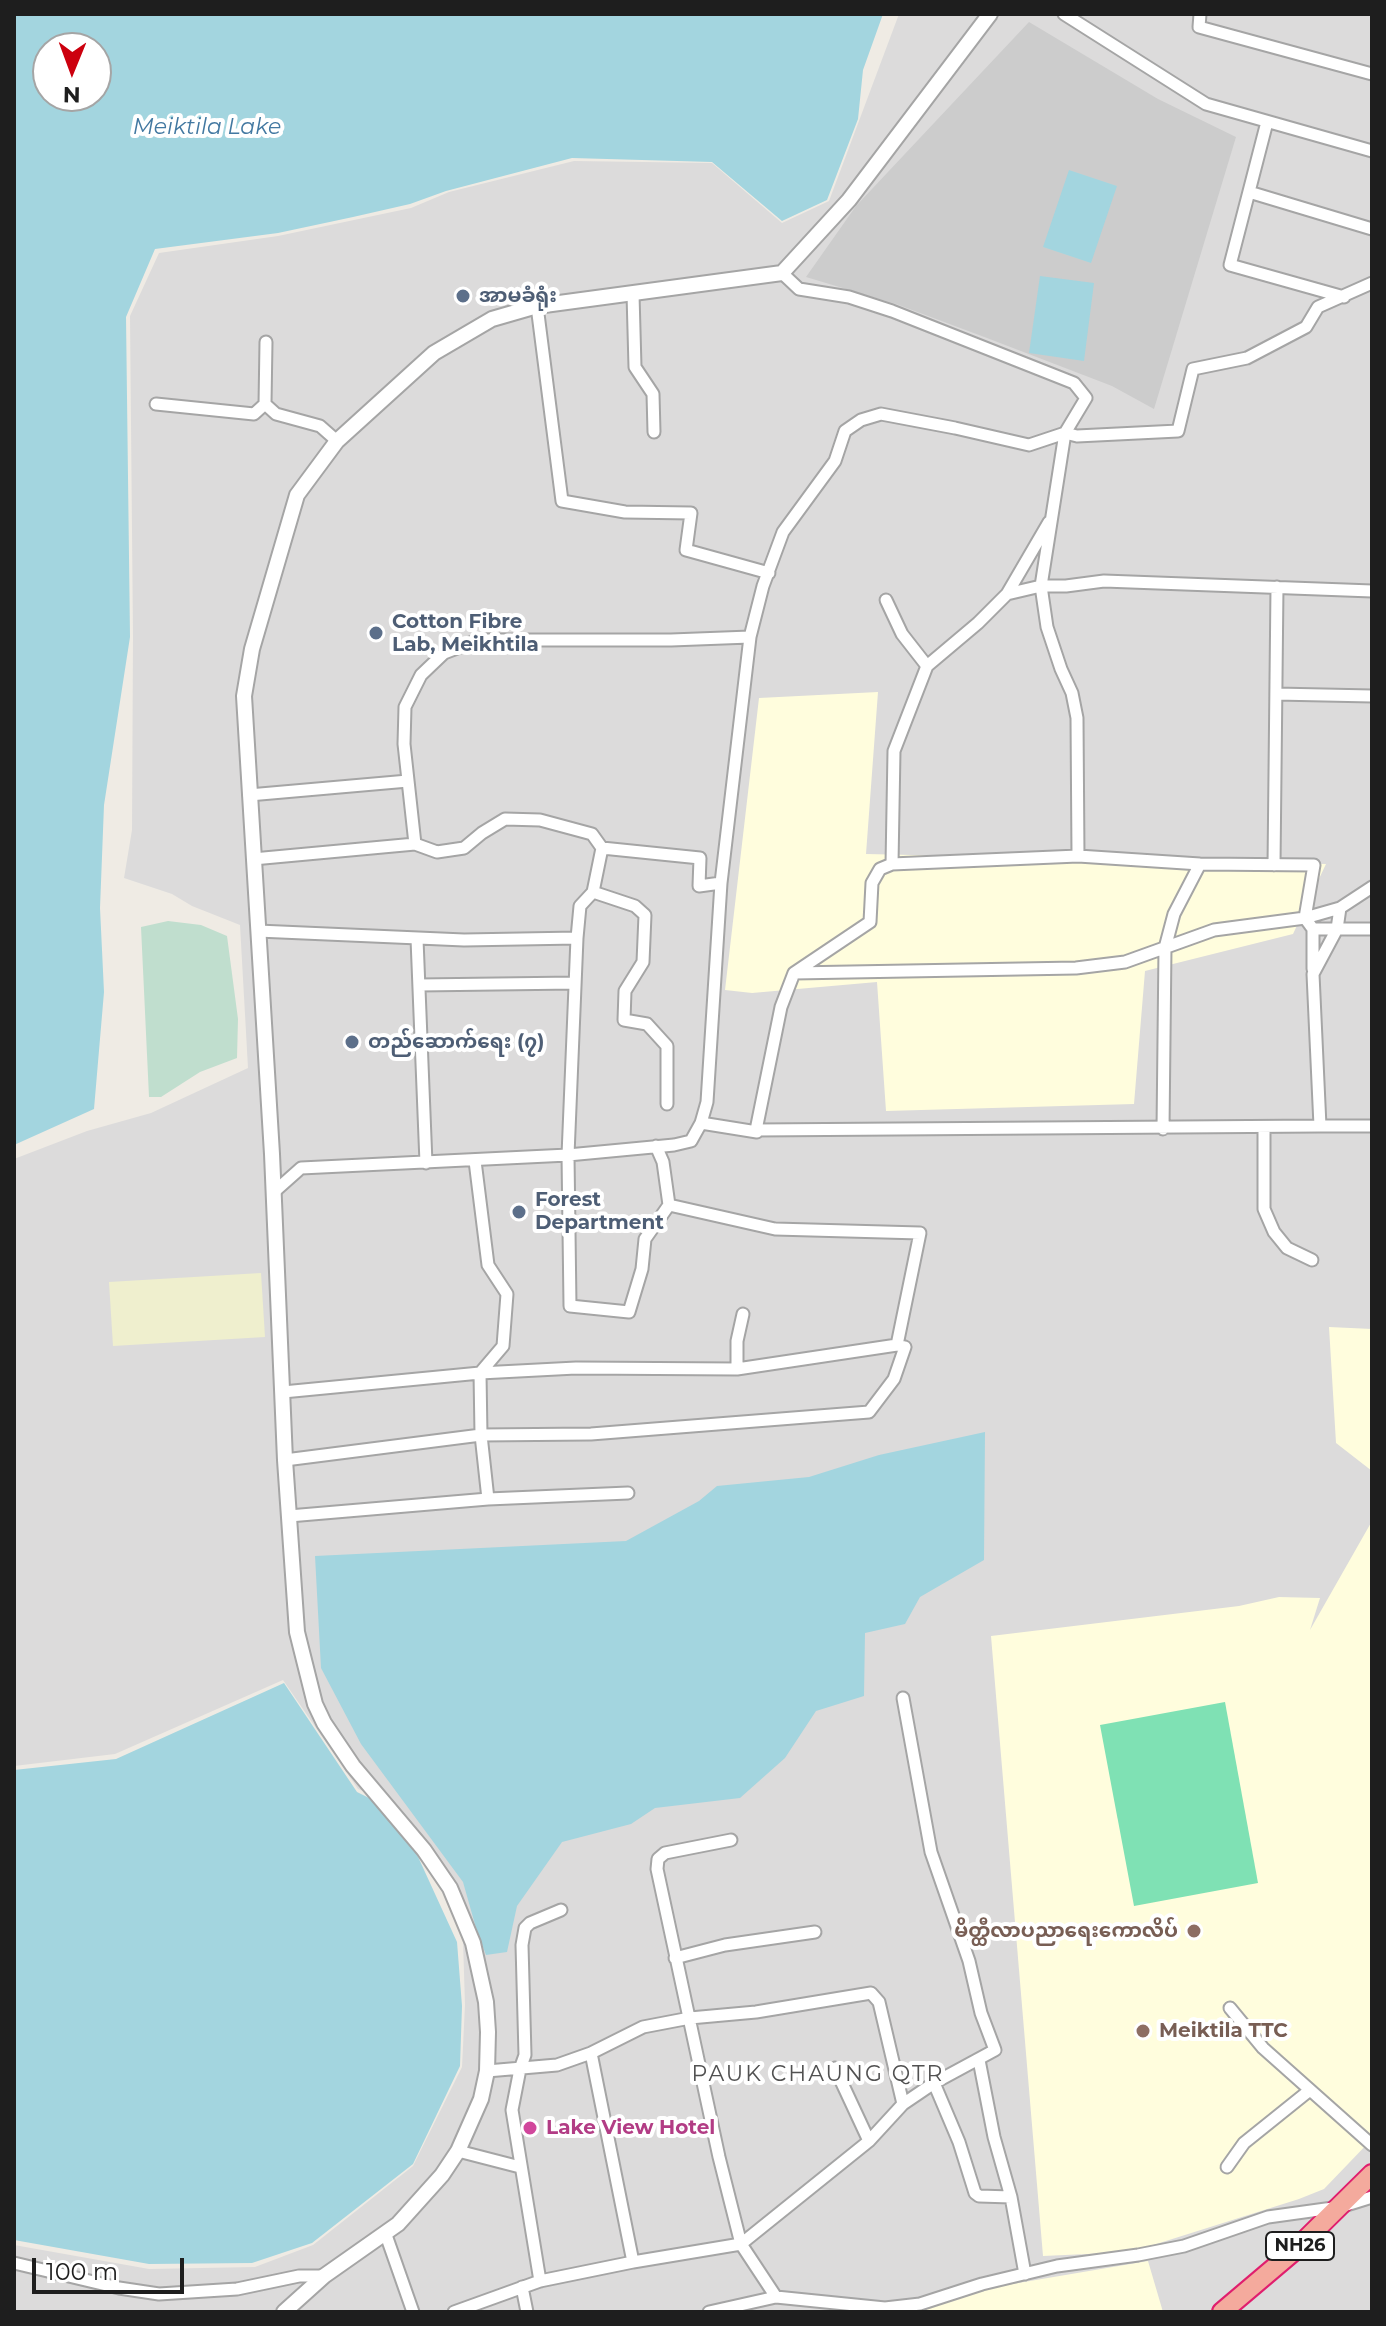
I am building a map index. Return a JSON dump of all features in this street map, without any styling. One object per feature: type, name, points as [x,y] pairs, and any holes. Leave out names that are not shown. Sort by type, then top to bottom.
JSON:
[{"type":"highway","name":"NH26","points":[[1222,2312],[1294,2251],[1372,2174]]},
{"type":"street","points":[[284,2312],[324,2276],[386,2235],[427,2193],[458,2151],[481,2099],[487,2071],[486,2002],[473,1943],[461,1910],[438,1868],[353,1766],[315,1704],[297,1632],[244,696],[252,649],[297,495],[337,441],[434,353],[492,319],[537,306],[782,273],[849,200],[990,14]]},
{"type":"street","points":[[1064,14],[1206,104],[1372,151]]},
{"type":"street","points":[[1200,14],[1199,27],[1372,74]]},
{"type":"street","points":[[1267,122],[1230,265],[1345,297]]},
{"type":"street","points":[[1249,192],[1372,229]]},
{"type":"street","points":[[782,273],[799,289],[849,297],[892,311],[1074,383],[1086,398],[1065,433],[1041,586],[1047,627],[1072,693],[1077,718],[1078,856]]},
{"type":"street","points":[[274,1192],[301,1168],[568,1155],[691,1141],[701,1123],[707,1102],[721,883],[750,637],[783,532],[835,461],[845,431],[861,420],[881,414],[1029,445],[1065,433],[1077,436],[1178,431],[1193,369],[1247,358],[1306,327],[1318,307],[1372,283]]},
{"type":"street","points":[[633,294],[635,367],[653,394],[654,432]]},
{"type":"street","points":[[537,306],[562,501],[625,512],[691,513],[686,550],[769,573]]},
{"type":"street","points":[[156,404],[254,414],[265,404],[266,342]]},
{"type":"street","points":[[265,404],[276,414],[320,426],[337,441]]},
{"type":"street","points":[[892,864],[894,751],[927,666],[1007,594],[1053,515]]},
{"type":"street","points":[[1007,594],[1041,586],[1104,581],[1372,591]]},
{"type":"street","points":[[1274,865],[1277,587]]},
{"type":"street","points":[[886,600],[902,634],[927,666]]},
{"type":"street","points":[[415,844],[404,744],[405,707],[421,675],[444,653],[478,640],[750,637]]},
{"type":"street","points":[[1276,694],[1372,696]]},
{"type":"street","points":[[249,795],[408,781]]},
{"type":"street","points":[[253,859],[415,844],[437,852],[464,848],[505,819],[540,820],[592,834],[602,848],[593,892],[580,906],[577,938],[568,1155],[570,1306],[629,1312],[642,1269],[645,1239],[669,1205],[663,1162],[656,1146]]},
{"type":"street","points":[[602,848],[700,858],[699,886],[721,883]]},
{"type":"street","points":[[756,1130],[781,1007],[794,973],[870,922],[872,883],[880,869],[892,864],[1078,856],[1200,864],[1314,865],[1305,918],[1313,929],[1320,1126]]},
{"type":"street","points":[[1163,1129],[1165,948],[1174,914],[1200,864]]},
{"type":"street","points":[[794,973],[1076,968],[1125,962],[1214,930],[1305,918],[1340,908],[1372,887]]},
{"type":"street","points":[[593,892],[635,906],[645,915],[643,962],[625,991],[624,1020],[647,1024],[667,1046],[667,1104]]},
{"type":"street","points":[[1313,974],[1337,929],[1340,908]]},
{"type":"street","points":[[1313,929],[1372,929]]},
{"type":"street","points":[[258,931],[417,939],[577,938]]},
{"type":"street","points":[[417,939],[426,1163]]},
{"type":"street","points":[[419,985],[575,983]]},
{"type":"street","points":[[701,1123],[757,1132],[1372,1126]]},
{"type":"street","points":[[1264,1128],[1264,1209],[1274,1232],[1287,1248],[1312,1260]]},
{"type":"street","points":[[475,1161],[488,1265],[507,1294],[503,1346],[480,1373],[481,1435],[488,1499]]},
{"type":"street","points":[[669,1205],[775,1229],[920,1233],[897,1345]]},
{"type":"street","points":[[737,1369],[737,1341],[743,1314]]},
{"type":"street","points":[[283,1392],[480,1373],[576,1368],[737,1369],[897,1345],[905,1347],[894,1379],[869,1412],[591,1434],[481,1435],[285,1460]]},
{"type":"street","points":[[289,1516],[488,1499],[628,1493]]},
{"type":"street","points":[[454,2312],[540,2281],[741,2244],[869,2141],[903,2104],[934,2083],[995,2050],[981,2013],[969,1961],[931,1852],[903,1698]]},
{"type":"street","points":[[731,1840],[665,1853],[658,1859],[661,1895],[741,2244],[776,2297]]},
{"type":"street","points":[[540,2281],[512,2110],[525,2055],[522,1945],[525,1928],[561,1910]]},
{"type":"street","points":[[675,1958],[725,1945],[815,1932]]},
{"type":"street","points":[[487,2071],[557,2065],[591,2053],[643,2027],[871,1993],[879,2002],[903,2104]]},
{"type":"street","points":[[1230,2008],[1263,2048],[1372,2145]]},
{"type":"street","points":[[591,2053],[633,2262]]},
{"type":"street","points":[[979,2060],[994,2137],[1011,2197],[1025,2274]]},
{"type":"street","points":[[835,2068],[869,2141]]},
{"type":"street","points":[[934,2083],[959,2142],[975,2193],[979,2196],[1011,2197]]},
{"type":"street","points":[[1227,2167],[1244,2143],[1310,2090]]},
{"type":"street","points":[[458,2151],[520,2167]]},
{"type":"street","points":[[709,2312],[776,2297],[885,2308],[920,2304],[1025,2274],[1184,2246],[1268,2217],[1340,2207],[1372,2197]]},
{"type":"street","points":[[386,2235],[413,2312]]},
{"type":"street","points":[[14,2263],[119,2288],[159,2294],[237,2289],[299,2276],[324,2276]]},
{"type":"street","points":[[522,2287],[527,2312]]},
{"type":"shaded area","points":[[899,14],[1372,14],[1372,2312],[14,2312],[14,2245],[149,2269],[255,2267],[313,2245],[413,2166],[462,2067],[465,2005],[463,1940],[453,1913],[420,1846],[381,1798],[358,1789],[283,1680],[115,1754],[14,1766],[14,1159],[87,1131],[151,1113],[248,1068],[240,925],[192,906],[172,894],[124,878],[132,830],[130,316],[159,253],[278,236],[411,208],[449,192],[574,161],[712,163],[782,223],[829,201]]},
{"type":"shaded area","points":[[1029,22],[1158,99],[1236,137],[1154,409],[1112,386],[987,338],[896,304],[806,277],[856,206]]},
{"type":"shaded area","points":[[878,692],[866,854],[1326,864],[1293,934],[1145,971],[1134,1104],[886,1111],[877,982],[752,993],[725,990],[759,698]]},
{"type":"shaded area","points":[[1329,1327],[1372,1329],[1372,1471],[1336,1443]]},
{"type":"shaded area","name":"မိတ္ထီလာပညာရေးကောလိပ်","points":[[1372,1521],[1372,2139],[1324,2189],[1299,2199],[1131,2252],[1043,2256],[991,1636],[1239,1606],[1279,1597],[1320,1598],[1310,1630]]},
{"type":"shaded area","points":[[1148,2261],[1163,2312],[847,2312]]},
{"type":"green space","points":[[168,921],[201,925],[227,936],[238,1019],[237,1058],[200,1072],[161,1097],[149,1097],[141,927]]},
{"type":"green space","points":[[261,1273],[265,1337],[113,1346],[109,1282]]},
{"type":"green space","points":[[1225,1702],[1258,1883],[1134,1906],[1100,1725]]},
{"type":"water","name":"Meiktila Lake","points":[[14,14],[883,14],[863,70],[858,119],[827,200],[782,221],[712,162],[572,158],[353,217],[278,233],[155,249],[126,317],[130,637],[104,805],[100,908],[104,992],[94,1109],[14,1145]]},
{"type":"water","points":[[1069,170],[1117,186],[1091,263],[1043,247]]},
{"type":"water","points":[[1040,276],[1094,283],[1084,361],[1029,353]]},
{"type":"water","points":[[985,1432],[984,1560],[920,1597],[905,1624],[865,1633],[864,1696],[816,1711],[785,1758],[740,1798],[655,1808],[631,1824],[562,1842],[517,1906],[507,1952],[486,1955],[463,1882],[361,1744],[321,1668],[315,1556],[626,1541],[699,1501],[717,1486],[809,1477],[879,1455]]},
{"type":"water","points":[[284,1683],[357,1792],[379,1803],[414,1848],[457,1942],[462,2006],[460,2066],[413,2164],[312,2243],[252,2263],[149,2264],[14,2240],[14,1770],[116,1759]]},
{"type":"place","name":"အာမခံရုံး","points":[[463,296]]},
{"type":"place","name":"Cotton Fibre Lab, Meikhtila","points":[[376,633]]},
{"type":"place","name":"တည်ဆောက်ရေး (၇)","points":[[352,1042]]},
{"type":"place","name":"Forest Department","points":[[519,1212]]},
{"type":"place","name":"မိတ္ထီလာပညာရေးကောလိပ်","points":[[1194,1931]]},
{"type":"place","name":"Meiktila TTC","points":[[1143,2031]]},
{"type":"place","name":"Lake View Hotel","points":[[530,2128]]},
{"type":"district","name":"PAUK CHAUNG QTR","points":[[818,2075]]}]
